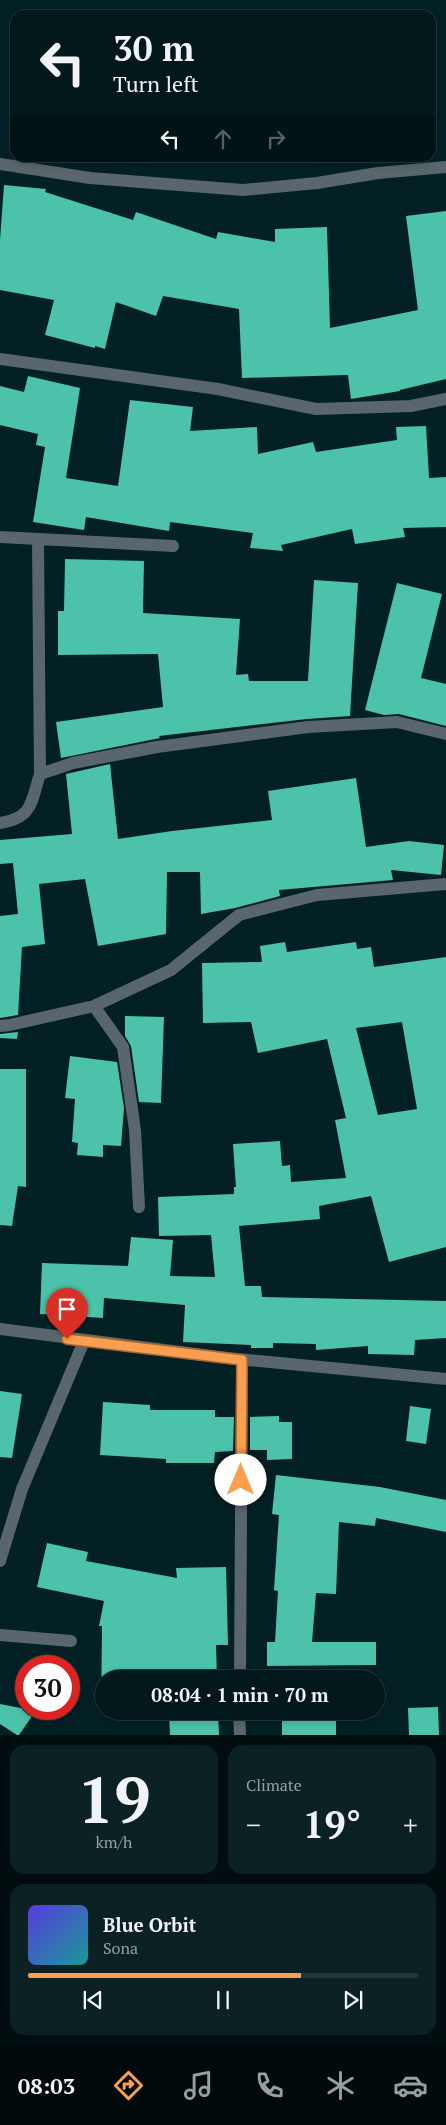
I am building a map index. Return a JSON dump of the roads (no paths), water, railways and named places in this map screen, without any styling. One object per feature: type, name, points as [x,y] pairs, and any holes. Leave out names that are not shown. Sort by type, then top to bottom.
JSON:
[{"type":"street","points":[[0,164],[90,178],[243,190],[317,183],[378,173],[446,167]]},
{"type":"street","points":[[0,360],[218,389],[316,409],[411,406],[446,399]]},
{"type":"street","points":[[0,537],[173,546]]},
{"type":"street","points":[[0,823],[14,821],[28,812],[40,774],[38,539]]},
{"type":"street","points":[[40,774],[73,763],[157,747],[308,727],[397,722],[446,734]]},
{"type":"street","points":[[0,1026],[10,1026],[94,1006],[171,970],[239,915],[317,895],[446,884]]},
{"type":"street","points":[[94,1006],[123,1048],[136,1130],[139,1207]]},
{"type":"street","points":[[0,1329],[242,1360],[446,1379]]},
{"type":"street","points":[[0,1561],[22,1489],[84,1341]]},
{"type":"street","points":[[240,1670],[242,1360]]},
{"type":"street","points":[[0,1635],[71,1641]]},
{"type":"street","points":[[239,1720],[240,1735]]}]
